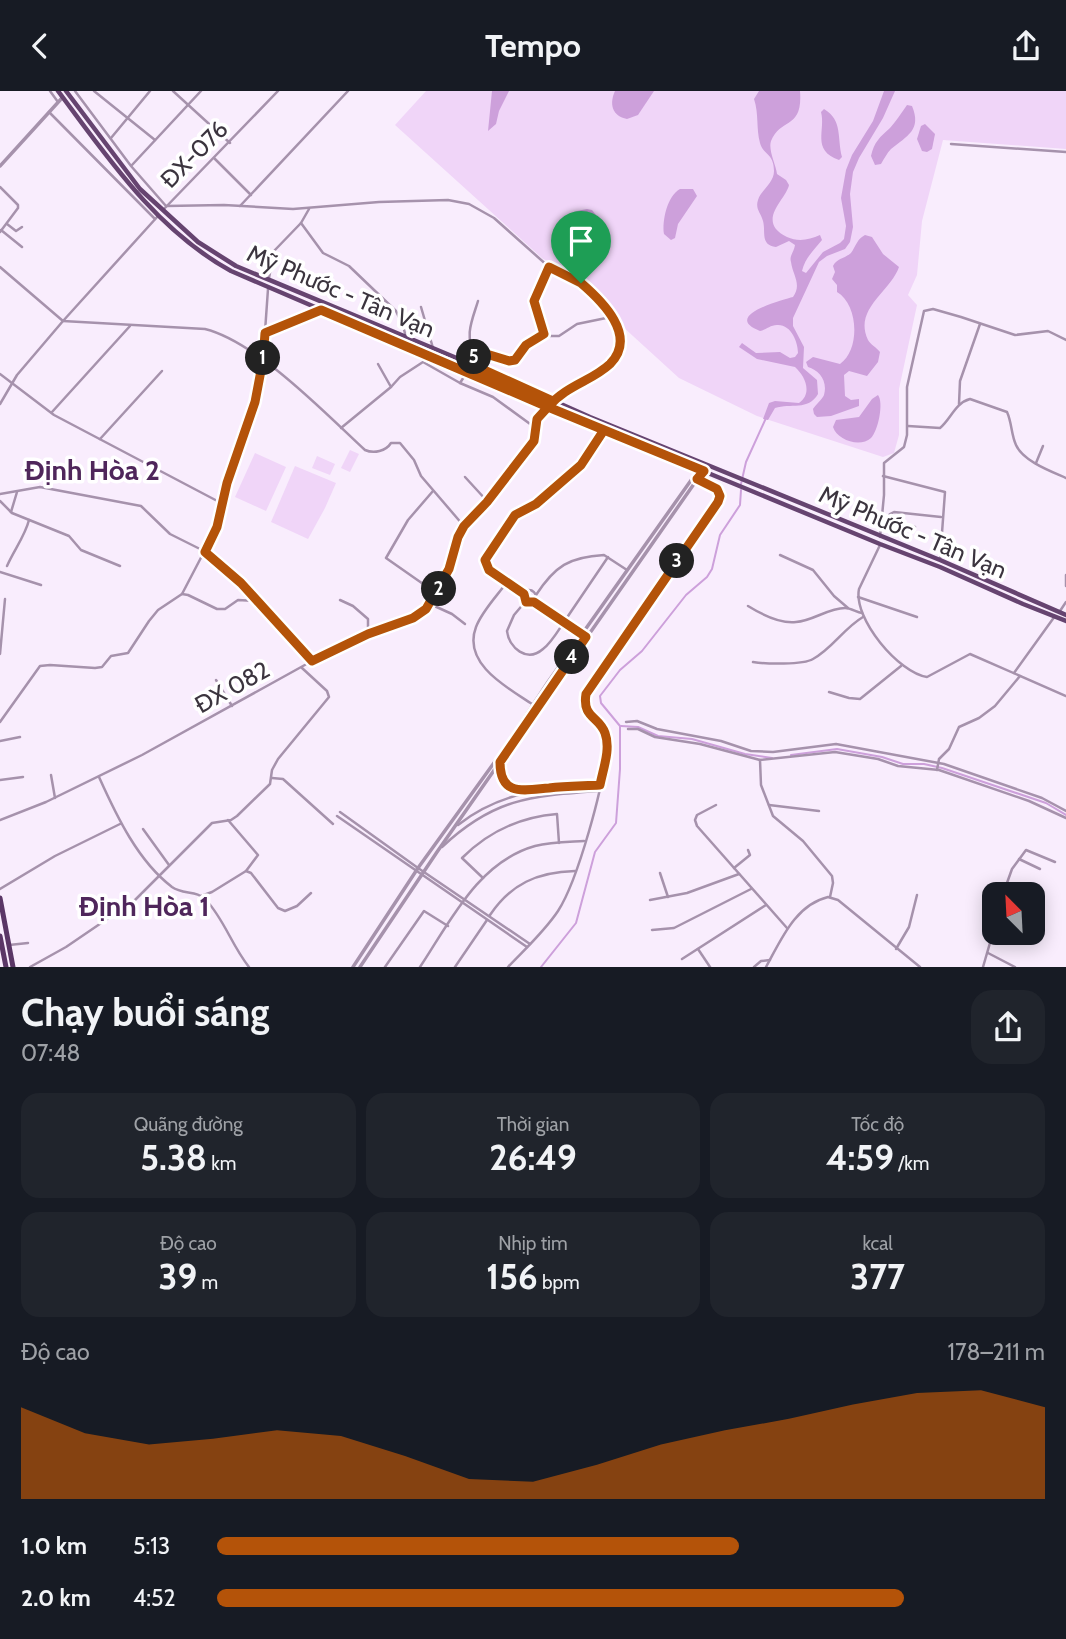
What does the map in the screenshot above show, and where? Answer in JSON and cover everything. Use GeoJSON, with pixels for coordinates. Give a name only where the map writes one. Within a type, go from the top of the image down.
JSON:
{"type":"FeatureCollection","features":[{"type":"Feature","properties":{"kind":"highway"},"geometry":{"type":"LineString","coordinates":[[0,898],[13,967]]}},
{"type":"Feature","properties":{"kind":"highway"},"geometry":{"type":"LineString","coordinates":[[0,936],[4,966]]}},
{"type":"Feature","properties":{"kind":"main road","name":"Mỹ Phước - Tân Vạn"},"geometry":{"type":"LineString","coordinates":[[58,91],[66,93],[140,189],[213,253],[269,281],[1066,615]]}},
{"type":"Feature","properties":{"kind":"main road","name":"Mỹ Phước - Tân Vạn"},"geometry":{"type":"LineString","coordinates":[[66,93],[121,174],[157,217],[215,262],[268,289],[1066,621]]}},
{"type":"Feature","properties":{"kind":"street"},"geometry":{"type":"LineString","coordinates":[[50,91],[58,102]]}},
{"type":"Feature","properties":{"kind":"street"},"geometry":{"type":"LineString","coordinates":[[75,91],[164,208],[240,206],[309,209],[379,202],[448,200],[464,203],[489,215],[549,267],[581,283],[612,316]]}},
{"type":"Feature","properties":{"kind":"street"},"geometry":{"type":"LineString","coordinates":[[94,91],[155,140]]}},
{"type":"Feature","properties":{"kind":"street"},"geometry":{"type":"LineString","coordinates":[[102,98],[107,91]]}},
{"type":"Feature","properties":{"kind":"street"},"geometry":{"type":"LineString","coordinates":[[111,138],[150,91]]}},
{"type":"Feature","properties":{"kind":"street"},"geometry":{"type":"LineString","coordinates":[[173,91],[230,143]]}},
{"type":"Feature","properties":{"kind":"street"},"geometry":{"type":"LineString","coordinates":[[131,166],[201,91]]}},
{"type":"Feature","properties":{"kind":"street","name":"ĐX-076"},"geometry":{"type":"LineString","coordinates":[[164,208],[278,91]]}},
{"type":"Feature","properties":{"kind":"street"},"geometry":{"type":"LineString","coordinates":[[240,206],[348,91]]}},
{"type":"Feature","properties":{"kind":"street"},"geometry":{"type":"LineString","coordinates":[[0,166],[66,93]]}},
{"type":"Feature","properties":{"kind":"street"},"geometry":{"type":"LineString","coordinates":[[0,404],[12,383],[62,321],[157,217],[49,113]]}},
{"type":"Feature","properties":{"kind":"street"},"geometry":{"type":"LineString","coordinates":[[951,144],[1066,152]]}},
{"type":"Feature","properties":{"kind":"street"},"geometry":{"type":"LineString","coordinates":[[214,158],[251,195]]}},
{"type":"Feature","properties":{"kind":"street"},"geometry":{"type":"LineString","coordinates":[[0,187],[18,205],[1,231],[22,247]]}},
{"type":"Feature","properties":{"kind":"street"},"geometry":{"type":"LineString","coordinates":[[269,281],[274,251],[301,223],[309,209]]}},
{"type":"Feature","properties":{"kind":"street"},"geometry":{"type":"LineString","coordinates":[[301,223],[323,253],[349,266],[396,311],[406,337]]}},
{"type":"Feature","properties":{"kind":"street"},"geometry":{"type":"LineString","coordinates":[[7,224],[16,231],[22,227]]}},
{"type":"Feature","properties":{"kind":"street"},"geometry":{"type":"LineString","coordinates":[[0,267],[62,321],[213,331],[263,360],[369,452],[387,448],[391,443],[400,443],[414,460],[421,476],[464,526]]}},
{"type":"Feature","properties":{"kind":"street"},"geometry":{"type":"LineString","coordinates":[[542,336],[544,331],[534,301],[549,267]]}},
{"type":"Feature","properties":{"kind":"street"},"geometry":{"type":"LineString","coordinates":[[0,722],[40,666],[102,667],[111,656],[128,653],[158,610],[182,594],[217,527],[227,483],[255,402],[263,360],[268,289]]}},
{"type":"Feature","properties":{"kind":"street"},"geometry":{"type":"LineString","coordinates":[[476,353],[470,344],[470,332],[478,302]]}},
{"type":"Feature","properties":{"kind":"street"},"geometry":{"type":"LineString","coordinates":[[421,307],[433,348]]}},
{"type":"Feature","properties":{"kind":"street"},"geometry":{"type":"LineString","coordinates":[[880,537],[885,460],[904,447],[908,426],[905,406],[907,387],[924,311],[933,309],[1015,335],[1048,331],[1066,340]]}},
{"type":"Feature","properties":{"kind":"street"},"geometry":{"type":"LineString","coordinates":[[265,333],[321,310]]}},
{"type":"Feature","properties":{"kind":"street"},"geometry":{"type":"LineString","coordinates":[[476,353],[482,352],[512,361],[527,344],[542,336],[559,336],[577,324],[612,316]]}},
{"type":"Feature","properties":{"kind":"street","name":"ĐX 082"},"geometry":{"type":"LineString","coordinates":[[0,820],[55,798],[99,776],[312,661],[368,634],[413,618],[430,604],[449,569],[464,526],[488,501],[534,441],[537,419],[561,393],[610,364],[619,351],[620,333],[612,316]]}},
{"type":"Feature","properties":{"kind":"street"},"geometry":{"type":"LineString","coordinates":[[908,426],[940,428],[948,422],[959,404],[960,381],[980,323]]}},
{"type":"Feature","properties":{"kind":"street"},"geometry":{"type":"LineString","coordinates":[[51,413],[130,326]]}},
{"type":"Feature","properties":{"kind":"street"},"geometry":{"type":"LineString","coordinates":[[418,351],[423,362],[460,383],[493,397],[537,429]]}},
{"type":"Feature","properties":{"kind":"street"},"geometry":{"type":"LineString","coordinates":[[471,364],[476,353]]}},
{"type":"Feature","properties":{"kind":"street"},"geometry":{"type":"LineString","coordinates":[[341,428],[400,377],[423,362]]}},
{"type":"Feature","properties":{"kind":"street"},"geometry":{"type":"LineString","coordinates":[[378,364],[391,387]]}},
{"type":"Feature","properties":{"kind":"street"},"geometry":{"type":"LineString","coordinates":[[100,439],[162,371]]}},
{"type":"Feature","properties":{"kind":"street"},"geometry":{"type":"LineString","coordinates":[[460,383],[467,372]]}},
{"type":"Feature","properties":{"kind":"street"},"geometry":{"type":"LineString","coordinates":[[0,374],[51,413],[223,504]]}},
{"type":"Feature","properties":{"kind":"street"},"geometry":{"type":"LineString","coordinates":[[959,404],[970,399],[1007,412],[1016,447],[1036,463],[1066,478]]}},
{"type":"Feature","properties":{"kind":"street"},"geometry":{"type":"LineString","coordinates":[[526,602],[524,594],[486,566],[487,557],[515,515],[536,504],[581,465],[604,430]]}},
{"type":"Feature","properties":{"kind":"street"},"geometry":{"type":"LineString","coordinates":[[1036,463],[1043,446]]}},
{"type":"Feature","properties":{"kind":"street"},"geometry":{"type":"LineString","coordinates":[[360,967],[627,570],[647,547],[701,470]]}},
{"type":"Feature","properties":{"kind":"street"},"geometry":{"type":"LineString","coordinates":[[354,967],[417,870],[701,470]]}},
{"type":"Feature","properties":{"kind":"street"},"geometry":{"type":"LineString","coordinates":[[883,476],[944,492],[940,560]]}},
{"type":"Feature","properties":{"kind":"street"},"geometry":{"type":"LineString","coordinates":[[464,477],[488,501]]}},
{"type":"Feature","properties":{"kind":"street"},"geometry":{"type":"LineString","coordinates":[[508,967],[557,912],[567,894],[600,785],[606,751],[603,729],[587,712],[586,694],[718,502],[720,496],[717,489],[697,479]]}},
{"type":"Feature","properties":{"kind":"street"},"geometry":{"type":"LineString","coordinates":[[0,493],[40,487],[141,506],[170,534],[205,552],[258,601],[312,661]]}},
{"type":"Feature","properties":{"kind":"street"},"geometry":{"type":"LineString","coordinates":[[11,512],[18,491]]}},
{"type":"Feature","properties":{"kind":"street"},"geometry":{"type":"LineString","coordinates":[[433,491],[408,520],[386,558],[437,594]]}},
{"type":"Feature","properties":{"kind":"street"},"geometry":{"type":"LineString","coordinates":[[0,501],[11,512],[69,536],[81,550],[120,566]]}},
{"type":"Feature","properties":{"kind":"street"},"geometry":{"type":"LineString","coordinates":[[887,519],[890,513],[894,512],[941,517]]}},
{"type":"Feature","properties":{"kind":"street"},"geometry":{"type":"LineString","coordinates":[[881,517],[915,527]]}},
{"type":"Feature","properties":{"kind":"street"},"geometry":{"type":"LineString","coordinates":[[7,566],[15,545],[26,532],[29,520]]}},
{"type":"Feature","properties":{"kind":"street"},"geometry":{"type":"LineString","coordinates":[[880,544],[859,589],[858,597],[862,615],[901,666],[916,675],[927,677],[970,654],[1066,696]]}},
{"type":"Feature","properties":{"kind":"street"},"geometry":{"type":"LineString","coordinates":[[534,602],[549,575],[560,566],[592,555],[604,555],[627,570]]}},
{"type":"Feature","properties":{"kind":"street"},"geometry":{"type":"LineString","coordinates":[[780,555],[813,570],[834,596],[862,615]]}},
{"type":"Feature","properties":{"kind":"street"},"geometry":{"type":"LineString","coordinates":[[526,602],[507,627],[509,642],[520,653],[531,654],[540,652],[564,622],[608,557]]}},
{"type":"Feature","properties":{"kind":"street"},"geometry":{"type":"LineString","coordinates":[[0,572],[41,585]]}},
{"type":"Feature","properties":{"kind":"street"},"geometry":{"type":"LineString","coordinates":[[1066,575],[1066,586]]}},
{"type":"Feature","properties":{"kind":"street"},"geometry":{"type":"LineString","coordinates":[[507,582],[478,623],[475,645],[479,659],[489,674],[534,706]]}},
{"type":"Feature","properties":{"kind":"street"},"geometry":{"type":"LineString","coordinates":[[524,594],[530,590],[536,595]]}},
{"type":"Feature","properties":{"kind":"street"},"geometry":{"type":"LineString","coordinates":[[182,594],[188,594],[221,610],[238,600],[258,601]]}},
{"type":"Feature","properties":{"kind":"street"},"geometry":{"type":"LineString","coordinates":[[858,597],[917,617]]}},
{"type":"Feature","properties":{"kind":"street"},"geometry":{"type":"LineString","coordinates":[[0,654],[5,599]]}},
{"type":"Feature","properties":{"kind":"street"},"geometry":{"type":"LineString","coordinates":[[340,600],[353,606],[368,619],[368,634]]}},
{"type":"Feature","properties":{"kind":"street"},"geometry":{"type":"LineString","coordinates":[[526,602],[534,602],[584,636]]}},
{"type":"Feature","properties":{"kind":"street"},"geometry":{"type":"LineString","coordinates":[[1059,612],[1066,602]]}},
{"type":"Feature","properties":{"kind":"street"},"geometry":{"type":"LineString","coordinates":[[430,604],[452,614],[465,624]]}},
{"type":"Feature","properties":{"kind":"street"},"geometry":{"type":"LineString","coordinates":[[748,606],[765,615],[796,622],[825,612],[848,608]]}},
{"type":"Feature","properties":{"kind":"street"},"geometry":{"type":"LineString","coordinates":[[753,662],[768,664],[811,660],[862,615]]}},
{"type":"Feature","properties":{"kind":"street"},"geometry":{"type":"LineString","coordinates":[[1014,673],[1055,617]]}},
{"type":"Feature","properties":{"kind":"street"},"geometry":{"type":"LineString","coordinates":[[829,692],[860,699],[901,666]]}},
{"type":"Feature","properties":{"kind":"street"},"geometry":{"type":"LineString","coordinates":[[30,967],[66,947],[124,907],[212,823],[237,816],[270,784],[272,770],[278,759],[329,697],[327,691],[302,668]]}},
{"type":"Feature","properties":{"kind":"street"},"geometry":{"type":"LineString","coordinates":[[937,770],[938,763],[949,749],[959,727],[979,718],[995,706],[1020,676]]}},
{"type":"Feature","properties":{"kind":"street"},"geometry":{"type":"LineString","coordinates":[[216,680],[232,706]]}},
{"type":"Feature","properties":{"kind":"street"},"geometry":{"type":"LineString","coordinates":[[626,722],[636,721],[664,731],[721,741],[751,751],[773,752],[836,744],[938,763],[1042,798],[1066,811]]}},
{"type":"Feature","properties":{"kind":"street"},"geometry":{"type":"LineString","coordinates":[[628,729],[638,729],[655,737],[700,744],[760,760],[835,752],[878,759],[898,766],[937,770],[1029,801],[1066,818]]}},
{"type":"Feature","properties":{"kind":"street"},"geometry":{"type":"LineString","coordinates":[[0,741],[20,737]]}},
{"type":"Feature","properties":{"kind":"street"},"geometry":{"type":"LineString","coordinates":[[760,760],[761,785],[776,819],[803,841],[832,876],[830,897]]}},
{"type":"Feature","properties":{"kind":"street"},"geometry":{"type":"LineString","coordinates":[[500,762],[501,775],[507,785],[518,790],[600,785]]}},
{"type":"Feature","properties":{"kind":"street"},"geometry":{"type":"LineString","coordinates":[[51,775],[55,798]]}},
{"type":"Feature","properties":{"kind":"street"},"geometry":{"type":"LineString","coordinates":[[99,776],[122,824],[151,869],[181,893],[201,896],[212,892],[246,871],[258,855],[228,820]]}},
{"type":"Feature","properties":{"kind":"street"},"geometry":{"type":"LineString","coordinates":[[0,780],[23,777]]}},
{"type":"Feature","properties":{"kind":"street"},"geometry":{"type":"LineString","coordinates":[[272,778],[283,779],[333,824]]}},
{"type":"Feature","properties":{"kind":"street"},"geometry":{"type":"LineString","coordinates":[[455,827],[492,803],[528,791]]}},
{"type":"Feature","properties":{"kind":"street"},"geometry":{"type":"LineString","coordinates":[[438,852],[471,823],[512,802],[548,794],[598,791]]}},
{"type":"Feature","properties":{"kind":"street"},"geometry":{"type":"LineString","coordinates":[[716,805],[697,815],[697,826],[787,928]]}},
{"type":"Feature","properties":{"kind":"street"},"geometry":{"type":"LineString","coordinates":[[769,805],[819,811]]}},
{"type":"Feature","properties":{"kind":"street"},"geometry":{"type":"LineString","coordinates":[[339,814],[463,904],[529,946]]}},
{"type":"Feature","properties":{"kind":"street"},"geometry":{"type":"LineString","coordinates":[[483,878],[462,858],[485,838],[505,827],[527,819],[557,814],[559,843]]}},
{"type":"Feature","properties":{"kind":"street"},"geometry":{"type":"LineString","coordinates":[[0,889],[55,856],[122,824]]}},
{"type":"Feature","properties":{"kind":"street"},"geometry":{"type":"LineString","coordinates":[[143,829],[170,865]]}},
{"type":"Feature","properties":{"kind":"street"},"geometry":{"type":"LineString","coordinates":[[420,967],[466,899],[483,878],[502,861],[539,845],[584,841]]}},
{"type":"Feature","properties":{"kind":"street"},"geometry":{"type":"LineString","coordinates":[[1007,882],[1012,869],[1027,849],[1055,862]]}},
{"type":"Feature","properties":{"kind":"street"},"geometry":{"type":"LineString","coordinates":[[734,868],[749,856],[748,850]]}},
{"type":"Feature","properties":{"kind":"street"},"geometry":{"type":"LineString","coordinates":[[1019,859],[1040,869]]}},
{"type":"Feature","properties":{"kind":"street"},"geometry":{"type":"LineString","coordinates":[[246,871],[251,873],[278,908],[285,911],[311,893]]}},
{"type":"Feature","properties":{"kind":"street"},"geometry":{"type":"LineString","coordinates":[[455,967],[506,895],[524,881],[548,873],[575,871]]}},
{"type":"Feature","properties":{"kind":"street"},"geometry":{"type":"LineString","coordinates":[[660,873],[668,897]]}},
{"type":"Feature","properties":{"kind":"street"},"geometry":{"type":"LineString","coordinates":[[423,874],[466,899],[488,918]]}},
{"type":"Feature","properties":{"kind":"street"},"geometry":{"type":"LineString","coordinates":[[650,901],[687,893],[739,874]]}},
{"type":"Feature","properties":{"kind":"street"},"geometry":{"type":"LineString","coordinates":[[652,930],[674,928],[751,889]]}},
{"type":"Feature","properties":{"kind":"street"},"geometry":{"type":"LineString","coordinates":[[896,949],[909,927],[917,895]]}},
{"type":"Feature","properties":{"kind":"street"},"geometry":{"type":"LineString","coordinates":[[201,896],[217,913],[249,967]]}},
{"type":"Feature","properties":{"kind":"street"},"geometry":{"type":"LineString","coordinates":[[766,967],[787,928],[810,905],[830,897],[838,900],[920,967]]}},
{"type":"Feature","properties":{"kind":"street"},"geometry":{"type":"LineString","coordinates":[[682,959],[766,905]]}},
{"type":"Feature","properties":{"kind":"street"},"geometry":{"type":"LineString","coordinates":[[385,967],[424,911],[448,926]]}},
{"type":"Feature","properties":{"kind":"street"},"geometry":{"type":"LineString","coordinates":[[9,945],[28,943]]}},
{"type":"Feature","properties":{"kind":"street"},"geometry":{"type":"LineString","coordinates":[[983,967],[990,945]]}},
{"type":"Feature","properties":{"kind":"street"},"geometry":{"type":"LineString","coordinates":[[698,949],[710,967]]}},
{"type":"Feature","properties":{"kind":"street"},"geometry":{"type":"LineString","coordinates":[[988,953],[1015,967]]}},
{"type":"Feature","properties":{"kind":"street"},"geometry":{"type":"LineString","coordinates":[[754,967],[761,961],[770,961]]}},
{"type":"Feature","properties":{"kind":"shaded area"},"geometry":{"type":"Polygon","coordinates":[[[426,91],[1066,91],[1066,149],[943,140],[922,221],[917,275],[908,295],[917,305],[899,389],[899,435],[894,453],[883,457],[757,416],[679,378],[622,326],[582,279],[570,270],[543,259],[395,125],[426,91]]]}},
{"type":"Feature","properties":{"kind":"shaded area"},"geometry":{"type":"Polygon","coordinates":[[[492,91],[509,91],[496,124],[488,131],[492,91]]]}},
{"type":"Feature","properties":{"kind":"shaded area"},"geometry":{"type":"Polygon","coordinates":[[[615,91],[654,91],[638,115],[627,119],[613,109],[615,91]]]}},
{"type":"Feature","properties":{"kind":"shaded area"},"geometry":{"type":"Polygon","coordinates":[[[759,91],[800,91],[800,103],[795,118],[775,134],[770,145],[777,174],[789,185],[775,211],[773,224],[778,231],[791,239],[804,240],[820,235],[822,240],[805,262],[802,271],[806,273],[823,252],[844,239],[846,226],[841,198],[846,170],[873,121],[884,91],[895,91],[853,172],[850,194],[853,227],[850,242],[845,249],[819,262],[793,318],[793,326],[804,347],[803,368],[817,380],[818,394],[804,405],[775,408],[768,420],[763,419],[769,403],[799,403],[807,390],[802,375],[795,367],[757,359],[739,347],[742,343],[756,353],[780,352],[790,358],[798,353],[795,339],[786,327],[775,325],[760,331],[747,320],[750,314],[758,309],[793,297],[797,288],[791,260],[795,245],[789,241],[776,247],[768,244],[757,206],[774,171],[770,157],[761,147],[759,137],[754,99],[759,91]]]}},
{"type":"Feature","properties":{"kind":"shaded area"},"geometry":{"type":"Polygon","coordinates":[[[907,105],[912,106],[915,114],[914,127],[881,164],[875,165],[871,156],[876,143],[907,105]]]}},
{"type":"Feature","properties":{"kind":"shaded area"},"geometry":{"type":"Polygon","coordinates":[[[824,109],[837,124],[842,157],[839,160],[830,156],[822,145],[821,112],[824,109]]]}},
{"type":"Feature","properties":{"kind":"shaded area"},"geometry":{"type":"Polygon","coordinates":[[[925,124],[935,134],[932,149],[927,152],[922,151],[917,139],[921,126],[925,124]]]}},
{"type":"Feature","properties":{"kind":"shaded area"},"geometry":{"type":"Polygon","coordinates":[[[680,189],[693,189],[697,196],[678,224],[675,238],[671,240],[664,234],[665,216],[672,197],[680,189]]]}},
{"type":"Feature","properties":{"kind":"shaded area"},"geometry":{"type":"Polygon","coordinates":[[[587,209],[596,215],[596,225],[586,230],[564,223],[565,219],[577,211],[587,209]]]}},
{"type":"Feature","properties":{"kind":"shaded area"},"geometry":{"type":"Polygon","coordinates":[[[865,235],[872,237],[883,254],[899,267],[865,319],[868,340],[880,352],[878,362],[867,376],[849,371],[844,375],[845,396],[851,400],[859,399],[859,406],[831,416],[817,417],[813,409],[824,395],[825,385],[819,373],[808,367],[806,362],[813,357],[840,364],[847,357],[854,338],[853,316],[844,298],[837,292],[837,285],[832,279],[835,272],[833,266],[851,253],[865,235]]]}},
{"type":"Feature","properties":{"kind":"shaded area"},"geometry":{"type":"Polygon","coordinates":[[[579,237],[588,244],[591,263],[587,266],[571,253],[573,243],[579,237]]]}},
{"type":"Feature","properties":{"kind":"shaded area"},"geometry":{"type":"Polygon","coordinates":[[[878,395],[879,417],[871,438],[861,442],[849,441],[835,432],[833,427],[836,420],[859,417],[878,395]]]}},
{"type":"Feature","properties":{"kind":"shaded area"},"geometry":{"type":"Polygon","coordinates":[[[350,450],[359,454],[350,472],[341,468],[350,450]]]}},
{"type":"Feature","properties":{"kind":"shaded area"},"geometry":{"type":"Polygon","coordinates":[[[255,453],[286,467],[266,511],[235,497],[255,453]]]}},
{"type":"Feature","properties":{"kind":"shaded area"},"geometry":{"type":"Polygon","coordinates":[[[317,456],[335,464],[330,475],[312,468],[317,456]]]}},
{"type":"Feature","properties":{"kind":"shaded area"},"geometry":{"type":"Polygon","coordinates":[[[295,466],[336,483],[308,539],[271,522],[295,466]]]}},
{"type":"Feature","properties":{"kind":"waterway"},"geometry":{"type":"LineString","coordinates":[[741,484],[746,462],[766,418]]}},
{"type":"Feature","properties":{"kind":"waterway"},"geometry":{"type":"LineString","coordinates":[[620,726],[601,703],[600,696],[620,670],[642,651],[686,595],[707,577],[712,569],[720,535],[740,505],[741,490]]}},
{"type":"Feature","properties":{"kind":"waterway"},"geometry":{"type":"LineString","coordinates":[[621,726],[638,727],[658,736],[692,739],[745,754],[772,758]]}},
{"type":"Feature","properties":{"kind":"waterway"},"geometry":{"type":"LineString","coordinates":[[541,967],[576,923],[595,852],[616,823],[620,727]]}},
{"type":"Feature","properties":{"kind":"waterway"},"geometry":{"type":"LineString","coordinates":[[791,755],[837,749],[882,757],[903,764],[924,764],[1046,803],[1066,815]]}},
{"type":"Feature","properties":{"kind":"district","name":"Định Hòa 2"},"geometry":{"type":"Point","coordinates":[92,470]}},
{"type":"Feature","properties":{"kind":"district","name":"Định Hòa 1"},"geometry":{"type":"Point","coordinates":[144,906]}},
{"type":"Feature","properties":{"kind":"route"},"geometry":{"type":"LineString","coordinates":[[581,283],[549,267],[534,301],[544,334],[526,345],[515,360],[509,361],[480,352],[476,353],[471,364],[553,401],[548,407],[604,430],[581,465],[536,504],[515,515],[485,560],[489,570],[524,594],[523,599],[526,602],[534,602],[586,637],[500,762],[502,778],[512,788],[521,791],[600,785],[606,737],[603,729],[587,712],[586,694],[718,502],[720,496],[717,489],[697,479],[704,471],[548,407],[537,419],[537,437],[487,502],[464,526],[449,569],[426,609],[413,618],[368,634],[312,661],[241,583],[205,552],[217,527],[227,483],[255,402],[265,333],[321,310],[548,407],[561,393],[610,364],[619,351],[620,333],[615,321],[581,283]]}}]}
